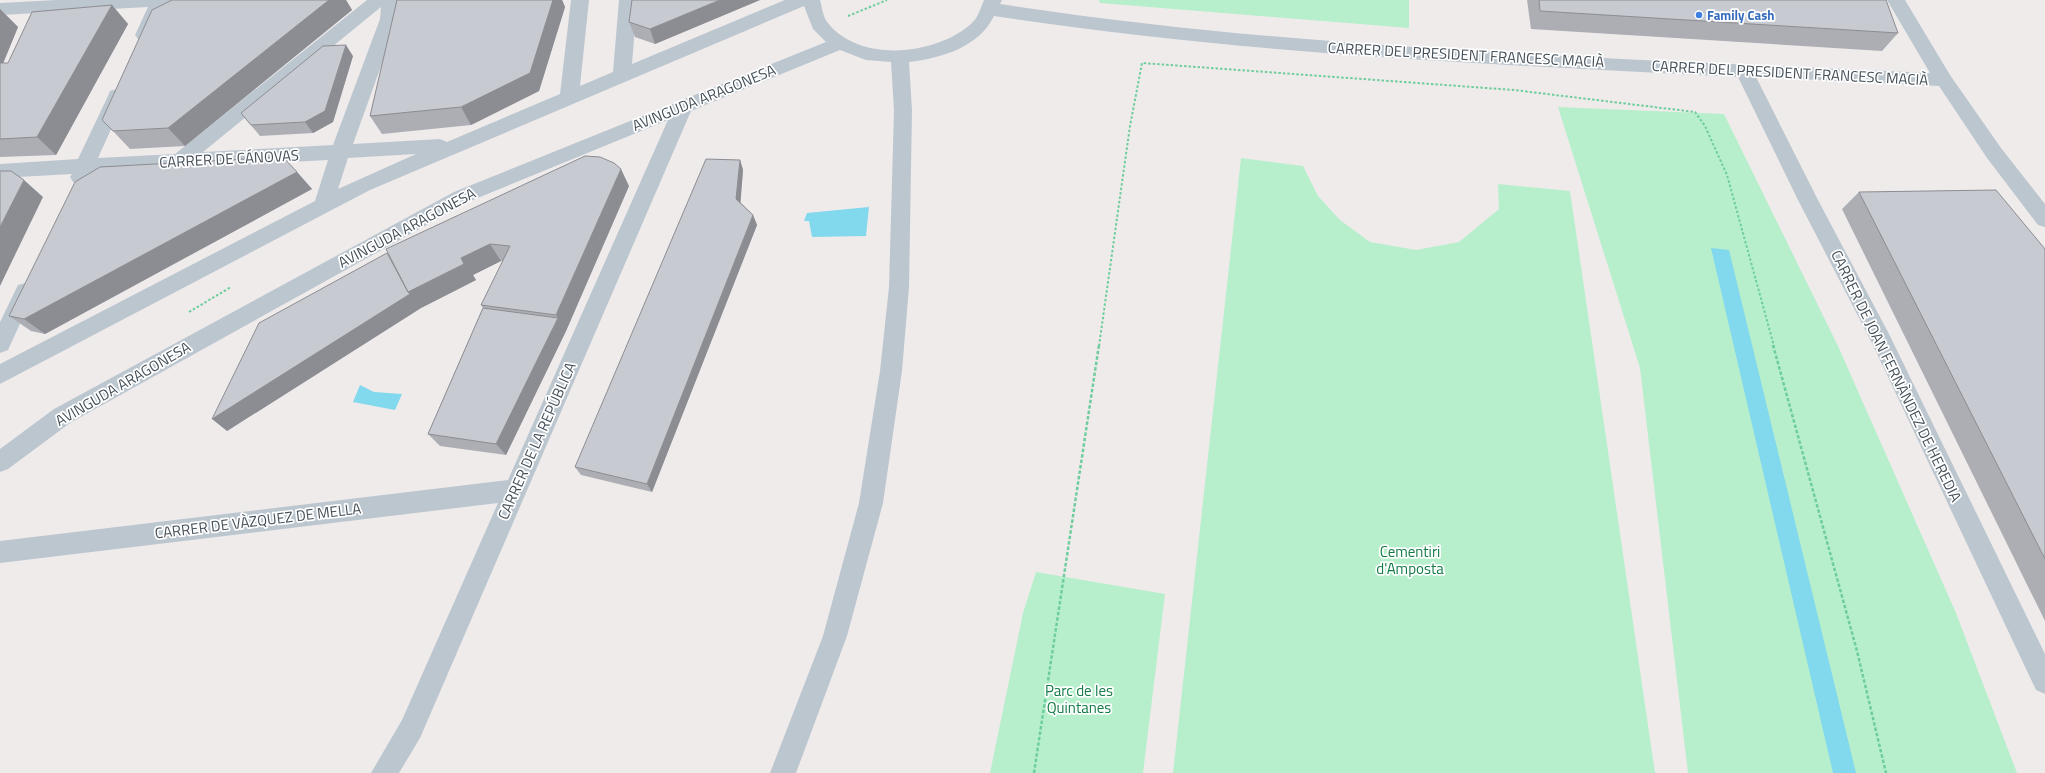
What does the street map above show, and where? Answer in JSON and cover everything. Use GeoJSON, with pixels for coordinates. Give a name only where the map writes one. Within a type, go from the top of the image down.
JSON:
{"type":"FeatureCollection","features":[{"type":"Feature","properties":{"kind":"street"},"geometry":{"type":"LineString","coordinates":[[137,51],[160,0]]}},
{"type":"Feature","properties":{"kind":"street"},"geometry":{"type":"LineString","coordinates":[[0,9],[165,0]]}},
{"type":"Feature","properties":{"kind":"street"},"geometry":{"type":"LineString","coordinates":[[179,161],[357,19],[378,0]]}},
{"type":"Feature","properties":{"kind":"street"},"geometry":{"type":"LineString","coordinates":[[323,206],[340,153],[389,19],[390,0]]}},
{"type":"Feature","properties":{"kind":"street"},"geometry":{"type":"LineString","coordinates":[[569,99],[580,0]]}},
{"type":"Feature","properties":{"kind":"street"},"geometry":{"type":"LineString","coordinates":[[622,76],[628,0]]}},
{"type":"Feature","properties":{"kind":"street"},"geometry":{"type":"LineString","coordinates":[[0,375],[363,185],[801,0]]}},
{"type":"Feature","properties":{"kind":"street"},"geometry":{"type":"LineString","coordinates":[[811,0],[812,12],[821,27],[840,43],[868,54],[900,57],[927,54],[962,40],[979,26],[992,5]]}},
{"type":"Feature","properties":{"kind":"street"},"geometry":{"type":"LineString","coordinates":[[1896,0],[1944,80],[1994,154],[2045,218]]}},
{"type":"Feature","properties":{"kind":"street","name":"CARRER DEL PRESIDENT FRANCESC MACIÀ"},"geometry":{"type":"LineString","coordinates":[[992,5],[1056,20],[1332,48],[1744,71],[1944,80]]}},
{"type":"Feature","properties":{"kind":"street","name":"AVINGUDA ARAGONESA"},"geometry":{"type":"LineString","coordinates":[[0,462],[62,416],[460,197],[840,43]]}},
{"type":"Feature","properties":{"kind":"street"},"geometry":{"type":"LineString","coordinates":[[783,773],[835,636],[871,503],[891,372],[899,287],[903,118],[900,57]]}},
{"type":"Feature","properties":{"kind":"street","name":"CARRER DE JOAN FERNÀNDEZ DE HEREDIA"},"geometry":{"type":"LineString","coordinates":[[1744,71],[1808,200],[1881,340],[2045,681]]}},
{"type":"Feature","properties":{"kind":"street"},"geometry":{"type":"LineString","coordinates":[[71,194],[124,80]]}},
{"type":"Feature","properties":{"kind":"street","name":"CARRER DE LA REPÚBLICA"},"geometry":{"type":"LineString","coordinates":[[384,773],[411,729],[684,106]]}},
{"type":"Feature","properties":{"kind":"street","name":"CARRER DE CÁNOVAS"},"geometry":{"type":"LineString","coordinates":[[0,171],[340,153],[457,145]]}},
{"type":"Feature","properties":{"kind":"street"},"geometry":{"type":"LineString","coordinates":[[0,344],[34,273]]}},
{"type":"Feature","properties":{"kind":"street","name":"CARRER DE VÀZQUEZ DE MELLA"},"geometry":{"type":"LineString","coordinates":[[0,552],[516,490]]}},
{"type":"Feature","properties":{"kind":"path"},"geometry":{"type":"LineString","coordinates":[[821,27],[887,0]]}},
{"type":"Feature","properties":{"kind":"path"},"geometry":{"type":"LineString","coordinates":[[1034,773],[1081,472],[1130,126],[1142,63],[1514,90],[1695,112],[1705,126],[1727,175],[1857,651],[1886,773]]}},
{"type":"Feature","properties":{"kind":"green space"},"geometry":{"type":"Polygon","coordinates":[[[1099,0],[1409,0],[1409,28],[1100,3],[1099,0]]]}},
{"type":"Feature","properties":{"kind":"green space"},"geometry":{"type":"Polygon","coordinates":[[[1558,107],[1724,114],[1838,346],[1956,613],[2017,773],[1688,773],[1640,368],[1558,107]]]}},
{"type":"Feature","properties":{"kind":"green space","name":"Cementiri d'Amposta"},"geometry":{"type":"Polygon","coordinates":[[[1241,158],[1303,166],[1318,196],[1340,220],[1370,242],[1416,250],[1459,242],[1499,209],[1498,184],[1570,191],[1655,773],[1173,773],[1241,158]]]}},
{"type":"Feature","properties":{"kind":"green space","name":"Parc de les Quintanes"},"geometry":{"type":"Polygon","coordinates":[[[1036,572],[1165,594],[1143,773],[990,773],[1023,613],[1036,572]]]}},
{"type":"Feature","properties":{"kind":"water"},"geometry":{"type":"Polygon","coordinates":[[[869,207],[866,236],[812,237],[809,221],[804,221],[807,213],[869,207]]]}},
{"type":"Feature","properties":{"kind":"water"},"geometry":{"type":"Polygon","coordinates":[[[1711,248],[1729,250],[1856,773],[1833,773],[1711,248]]]}},
{"type":"Feature","properties":{"kind":"water"},"geometry":{"type":"Polygon","coordinates":[[[360,385],[374,392],[402,394],[395,410],[353,402],[360,385]]]}},
{"type":"Feature","properties":{"kind":"building"},"geometry":{"type":"Polygon","coordinates":[[[172,0],[329,0],[168,128],[113,131],[102,120],[152,10],[172,0]]]}},
{"type":"Feature","properties":{"kind":"building"},"geometry":{"type":"Polygon","coordinates":[[[397,0],[553,0],[530,73],[461,107],[370,116],[397,0]]]}},
{"type":"Feature","properties":{"kind":"building"},"geometry":{"type":"Polygon","coordinates":[[[632,0],[720,0],[650,29],[629,22],[632,0]]]}},
{"type":"Feature","properties":{"kind":"building"},"geometry":{"type":"Polygon","coordinates":[[[1539,0],[1886,0],[1898,33],[1540,11],[1539,0]]]}},
{"type":"Feature","properties":{"kind":"building"},"geometry":{"type":"Polygon","coordinates":[[[112,5],[37,137],[0,139],[0,63],[8,63],[32,12],[112,5]]]}},
{"type":"Feature","properties":{"kind":"building"},"geometry":{"type":"Polygon","coordinates":[[[346,45],[325,111],[305,122],[251,125],[241,113],[323,46],[346,45]]]}},
{"type":"Feature","properties":{"kind":"building"},"geometry":{"type":"Polygon","coordinates":[[[585,156],[600,157],[614,163],[621,169],[556,315],[481,305],[510,246],[490,244],[461,258],[464,264],[408,292],[386,249],[585,156]]]}},
{"type":"Feature","properties":{"kind":"building"},"geometry":{"type":"Polygon","coordinates":[[[283,157],[297,172],[24,319],[9,316],[75,182],[100,167],[283,157]]]}},
{"type":"Feature","properties":{"kind":"building"},"geometry":{"type":"Polygon","coordinates":[[[706,159],[740,160],[736,199],[753,215],[647,484],[575,467],[706,159]]]}},
{"type":"Feature","properties":{"kind":"building"},"geometry":{"type":"Polygon","coordinates":[[[0,171],[11,171],[24,180],[0,227],[0,171]]]}},
{"type":"Feature","properties":{"kind":"building"},"geometry":{"type":"Polygon","coordinates":[[[1996,190],[2045,249],[2045,559],[1859,192],[1996,190]]]}},
{"type":"Feature","properties":{"kind":"building"},"geometry":{"type":"Polygon","coordinates":[[[387,253],[410,294],[212,419],[259,323],[387,253]]]}},
{"type":"Feature","properties":{"kind":"building"},"geometry":{"type":"Polygon","coordinates":[[[483,308],[558,318],[496,444],[428,434],[483,308]]]}},
{"type":"Feature","properties":{"kind":"place","name":"Family Cash"},"geometry":{"type":"Point","coordinates":[1699,15]}}]}
